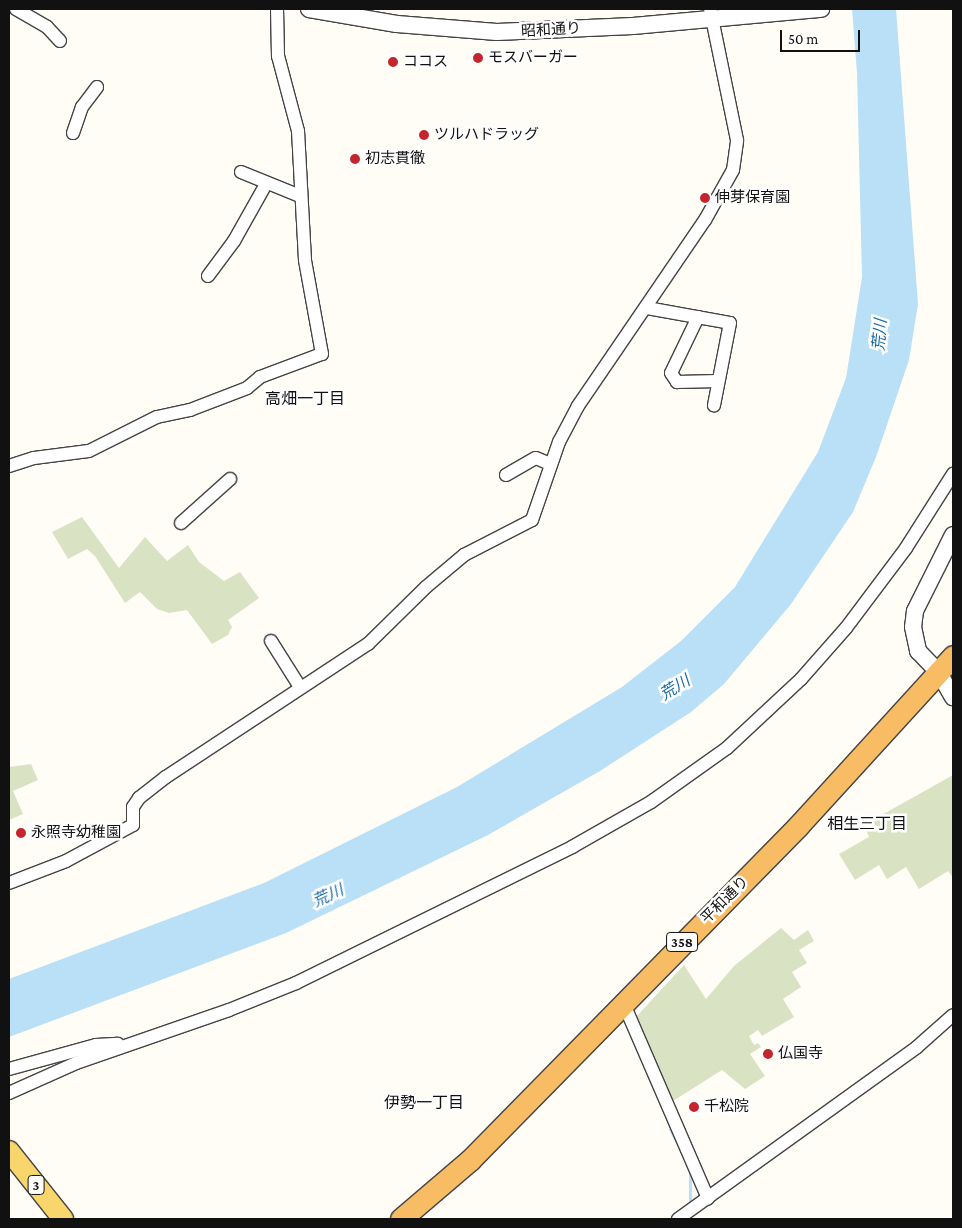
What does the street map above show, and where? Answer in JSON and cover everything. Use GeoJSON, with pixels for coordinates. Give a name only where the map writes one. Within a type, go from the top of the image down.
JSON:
{"type":"FeatureCollection","features":[{"type":"Feature","properties":{"kind":"highway","name":"平和通り"},"geometry":{"type":"LineString","coordinates":[[401,1219],[470,1160],[623,1002],[798,826],[953,656]]}},
{"type":"Feature","properties":{"kind":"main road","name":"3"},"geometry":{"type":"LineString","coordinates":[[9,1151],[63,1219]]}},
{"type":"Feature","properties":{"kind":"street"},"geometry":{"type":"LineString","coordinates":[[16,9],[47,27],[60,41]]}},
{"type":"Feature","properties":{"kind":"street"},"geometry":{"type":"LineString","coordinates":[[9,466],[34,458],[89,451],[157,417],[190,410],[247,388],[260,377],[322,354],[304,260],[300,196],[300,145],[295,116],[278,56],[277,9]]}},
{"type":"Feature","properties":{"kind":"street","name":"昭和通り"},"geometry":{"type":"LineString","coordinates":[[309,9],[397,24],[497,32],[633,26],[710,14],[821,9]]}},
{"type":"Feature","properties":{"kind":"street"},"geometry":{"type":"LineString","coordinates":[[9,883],[66,861],[133,825],[134,807],[139,798],[300,687],[368,644],[464,555],[532,520],[550,464],[578,406],[647,308],[704,220],[732,170],[737,140],[710,14]]}},
{"type":"Feature","properties":{"kind":"street"},"geometry":{"type":"LineString","coordinates":[[72,133],[82,107],[97,87]]}},
{"type":"Feature","properties":{"kind":"street"},"geometry":{"type":"LineString","coordinates":[[241,172],[266,184],[300,196]]}},
{"type":"Feature","properties":{"kind":"street"},"geometry":{"type":"LineString","coordinates":[[208,276],[234,241],[266,184]]}},
{"type":"Feature","properties":{"kind":"street"},"geometry":{"type":"LineString","coordinates":[[647,308],[730,323],[714,405]]}},
{"type":"Feature","properties":{"kind":"street"},"geometry":{"type":"LineString","coordinates":[[698,317],[671,373],[676,382],[718,381]]}},
{"type":"Feature","properties":{"kind":"street"},"geometry":{"type":"LineString","coordinates":[[506,474],[536,458],[550,464]]}},
{"type":"Feature","properties":{"kind":"street"},"geometry":{"type":"LineString","coordinates":[[9,1094],[76,1063],[229,1010],[296,983],[572,847],[651,802],[726,748],[802,679],[846,628],[906,548],[953,474]]}},
{"type":"Feature","properties":{"kind":"street"},"geometry":{"type":"LineString","coordinates":[[181,523],[230,479]]}},
{"type":"Feature","properties":{"kind":"street"},"geometry":{"type":"LineString","coordinates":[[953,535],[916,611],[913,627],[918,651],[939,673],[953,698]]}},
{"type":"Feature","properties":{"kind":"street"},"geometry":{"type":"LineString","coordinates":[[270,641],[300,687]]}},
{"type":"Feature","properties":{"kind":"street"},"geometry":{"type":"LineString","coordinates":[[623,1002],[708,1198]]}},
{"type":"Feature","properties":{"kind":"street"},"geometry":{"type":"LineString","coordinates":[[678,1219],[917,1047],[953,1016]]}},
{"type":"Feature","properties":{"kind":"street"},"geometry":{"type":"LineString","coordinates":[[9,1069],[96,1045],[131,1044]]}},
{"type":"Feature","properties":{"kind":"green space"},"geometry":{"type":"Polygon","coordinates":[[[82,517],[119,568],[145,537],[167,561],[188,545],[199,562],[224,581],[240,572],[259,598],[228,620],[232,627],[228,635],[212,644],[187,610],[169,613],[157,609],[140,592],[125,603],[95,556],[87,549],[68,559],[52,532],[82,517]]]}},
{"type":"Feature","properties":{"kind":"green space"},"geometry":{"type":"Polygon","coordinates":[[[31,764],[38,780],[13,791],[23,814],[9,820],[9,767],[31,764]]]}},
{"type":"Feature","properties":{"kind":"green space"},"geometry":{"type":"Polygon","coordinates":[[[953,775],[953,878],[948,871],[919,889],[906,867],[887,879],[879,865],[855,880],[839,854],[869,837],[864,825],[953,775]]]}},
{"type":"Feature","properties":{"kind":"green space"},"geometry":{"type":"Polygon","coordinates":[[[781,928],[794,940],[808,930],[814,941],[799,950],[807,963],[792,972],[801,987],[783,999],[794,1017],[762,1036],[758,1030],[749,1036],[754,1045],[758,1043],[761,1047],[750,1054],[765,1076],[745,1089],[722,1070],[673,1101],[636,1017],[684,965],[706,999],[734,966],[781,928]]]}},
{"type":"Feature","properties":{"kind":"water","name":"荒川"},"geometry":{"type":"Polygon","coordinates":[[[852,9],[896,9],[918,304],[909,360],[876,457],[853,512],[791,604],[724,684],[691,712],[600,771],[488,835],[286,933],[9,1037],[9,979],[264,883],[457,787],[622,687],[681,641],[735,587],[818,452],[846,378],[862,277],[857,73],[852,9]]]}},
{"type":"Feature","properties":{"kind":"waterway"},"geometry":{"type":"LineString","coordinates":[[670,1129],[682,1153]]}},
{"type":"Feature","properties":{"kind":"waterway"},"geometry":{"type":"LineString","coordinates":[[690,1170],[690,1208]]}},
{"type":"Feature","properties":{"kind":"place","name":"モスバーガー"},"geometry":{"type":"Point","coordinates":[478,58]}},
{"type":"Feature","properties":{"kind":"place","name":"ココス"},"geometry":{"type":"Point","coordinates":[393,62]}},
{"type":"Feature","properties":{"kind":"place","name":"ツルハドラッグ"},"geometry":{"type":"Point","coordinates":[424,135]}},
{"type":"Feature","properties":{"kind":"place","name":"初志貫徹"},"geometry":{"type":"Point","coordinates":[355,159]}},
{"type":"Feature","properties":{"kind":"place","name":"伸芽保育園"},"geometry":{"type":"Point","coordinates":[705,198]}},
{"type":"Feature","properties":{"kind":"place","name":"永照寺幼稚園"},"geometry":{"type":"Point","coordinates":[21,833]}},
{"type":"Feature","properties":{"kind":"place","name":"仏国寺"},"geometry":{"type":"Point","coordinates":[768,1054]}},
{"type":"Feature","properties":{"kind":"place","name":"千松院"},"geometry":{"type":"Point","coordinates":[694,1107]}},
{"type":"Feature","properties":{"kind":"district","name":"高畑一丁目"},"geometry":{"type":"Point","coordinates":[305,399]}},
{"type":"Feature","properties":{"kind":"district","name":"相生三丁目"},"geometry":{"type":"Point","coordinates":[867,824]}},
{"type":"Feature","properties":{"kind":"district","name":"伊勢一丁目"},"geometry":{"type":"Point","coordinates":[424,1103]}}]}
